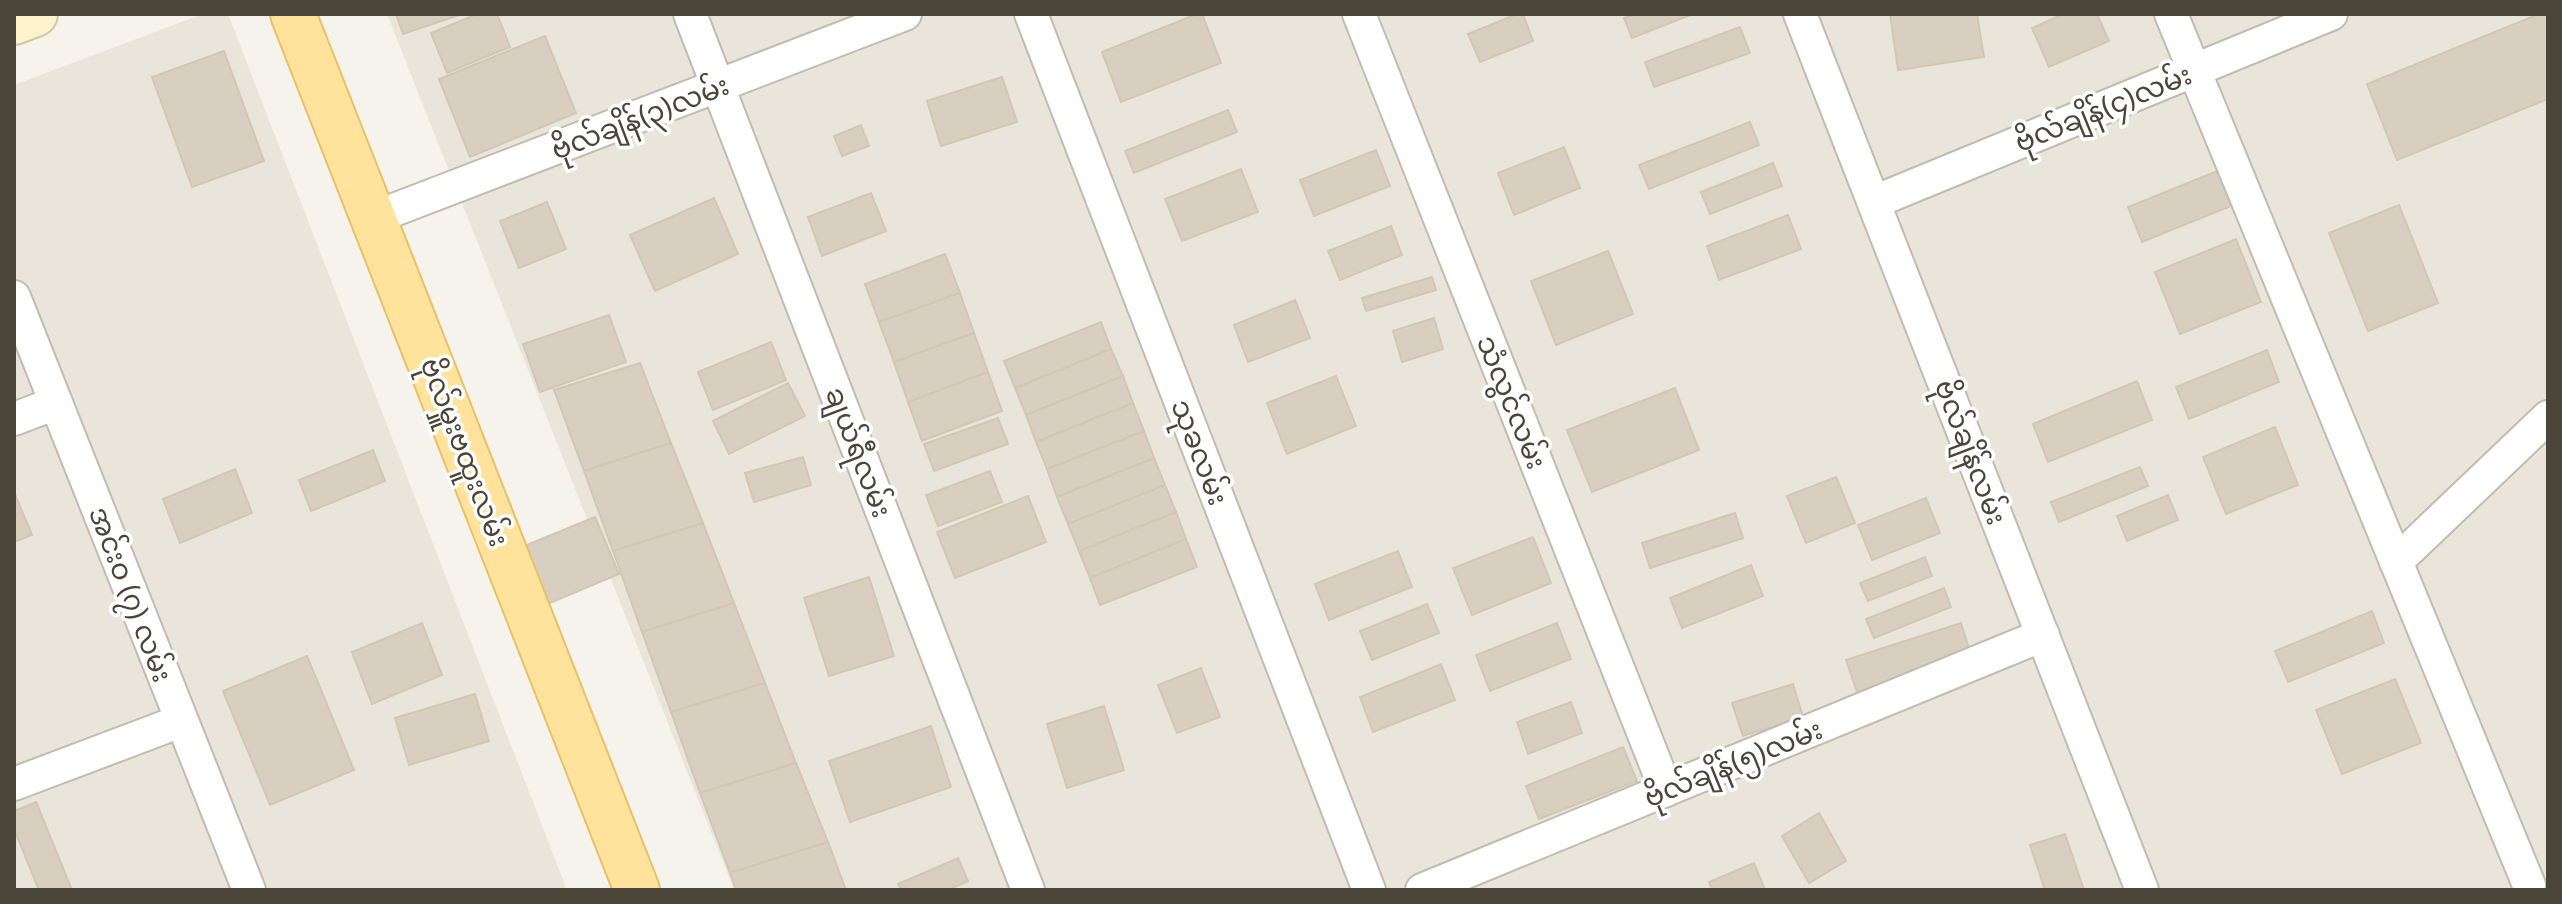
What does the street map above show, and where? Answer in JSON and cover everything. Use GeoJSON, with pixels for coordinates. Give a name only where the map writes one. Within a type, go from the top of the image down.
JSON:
{"type":"FeatureCollection","features":[{"type":"Feature","properties":{"kind":"main road","name":"ဗိုလ်မှူးဗထူးလမ်း"},"geometry":{"type":"LineString","coordinates":[[293,14],[637,890]]}},
{"type":"Feature","properties":{"kind":"street"},"geometry":{"type":"LineString","coordinates":[[14,22],[35,14]]}},
{"type":"Feature","properties":{"kind":"street","name":"ချယ်ရီလမ်း"},"geometry":{"type":"LineString","coordinates":[[690,14],[1028,890]]}},
{"type":"Feature","properties":{"kind":"street","name":"ဗိုလ်ချိန်(၃)လမ်း"},"geometry":{"type":"LineString","coordinates":[[373,218],[905,14]]}},
{"type":"Feature","properties":{"kind":"street","name":"သုခလမ်း"},"geometry":{"type":"LineString","coordinates":[[1031,14],[1369,890]]}},
{"type":"Feature","properties":{"kind":"street","name":"သံလွင်လမ်း"},"geometry":{"type":"LineString","coordinates":[[1359,14],[1666,790]]}},
{"type":"Feature","properties":{"kind":"street","name":"ဗိုလ်ချိန်လမ်း"},"geometry":{"type":"LineString","coordinates":[[1800,14],[2142,890]]}},
{"type":"Feature","properties":{"kind":"street"},"geometry":{"type":"LineString","coordinates":[[2171,14],[2396,562],[2533,881]]}},
{"type":"Feature","properties":{"kind":"street","name":"ဗိုလ်ချိန်(၄)လမ်း"},"geometry":{"type":"LineString","coordinates":[[1874,202],[2331,14]]}},
{"type":"Feature","properties":{"kind":"street","name":"အင်းဝ (၇) လမ်း"},"geometry":{"type":"LineString","coordinates":[[14,297],[249,890]]}},
{"type":"Feature","properties":{"kind":"street"},"geometry":{"type":"LineString","coordinates":[[14,419],[56,403]]}},
{"type":"Feature","properties":{"kind":"street"},"geometry":{"type":"LineString","coordinates":[[2396,562],[2548,417]]}},
{"type":"Feature","properties":{"kind":"street","name":"ဗိုလ်ချိန်(၅)လမ်း"},"geometry":{"type":"LineString","coordinates":[[1422,890],[2043,635]]}},
{"type":"Feature","properties":{"kind":"street"},"geometry":{"type":"LineString","coordinates":[[14,784],[181,721]]}},
{"type":"Feature","properties":{"kind":"shaded area"},"geometry":{"type":"Polygon","coordinates":[[[203,14],[228,14],[567,890],[14,890],[14,85],[203,14]]]}},
{"type":"Feature","properties":{"kind":"shaded area"},"geometry":{"type":"Polygon","coordinates":[[[387,14],[2548,14],[2548,890],[734,890],[387,14]]]}},
{"type":"Feature","properties":{"kind":"building"},"geometry":{"type":"Polygon","coordinates":[[[396,14],[462,14],[403,34],[396,14]]]}},
{"type":"Feature","properties":{"kind":"building"},"geometry":{"type":"Polygon","coordinates":[[[477,14],[497,14],[510,47],[447,73],[431,33],[477,14]]]}},
{"type":"Feature","properties":{"kind":"building"},"geometry":{"type":"Polygon","coordinates":[[[1202,14],[1221,63],[1121,102],[1102,52],[1202,14]]]}},
{"type":"Feature","properties":{"kind":"building"},"geometry":{"type":"Polygon","coordinates":[[[1523,14],[1533,41],[1480,62],[1468,34],[1523,14]]]}},
{"type":"Feature","properties":{"kind":"building"},"geometry":{"type":"Polygon","coordinates":[[[1635,14],[1693,14],[1632,38],[1624,18],[1635,14]]]}},
{"type":"Feature","properties":{"kind":"building"},"geometry":{"type":"Polygon","coordinates":[[[1890,14],[1977,14],[1984,57],[1898,70],[1890,14]]]}},
{"type":"Feature","properties":{"kind":"building"},"geometry":{"type":"Polygon","coordinates":[[[2063,14],[2097,14],[2109,41],[2049,67],[2032,28],[2063,14]]]}},
{"type":"Feature","properties":{"kind":"building"},"geometry":{"type":"Polygon","coordinates":[[[2539,14],[2548,14],[2548,99],[2397,160],[2367,84],[2539,14]]]}},
{"type":"Feature","properties":{"kind":"building"},"geometry":{"type":"Polygon","coordinates":[[[1740,27],[1750,53],[1654,87],[1645,62],[1740,27]]]}},
{"type":"Feature","properties":{"kind":"building"},"geometry":{"type":"Polygon","coordinates":[[[545,36],[576,113],[470,157],[439,79],[545,36]]]}},
{"type":"Feature","properties":{"kind":"building"},"geometry":{"type":"Polygon","coordinates":[[[224,51],[264,161],[192,187],[152,77],[224,51]]]}},
{"type":"Feature","properties":{"kind":"building"},"geometry":{"type":"Polygon","coordinates":[[[1002,77],[1017,122],[941,146],[927,101],[1002,77]]]}},
{"type":"Feature","properties":{"kind":"building"},"geometry":{"type":"Polygon","coordinates":[[[1228,110],[1237,132],[1134,173],[1125,151],[1228,110]]]}},
{"type":"Feature","properties":{"kind":"building"},"geometry":{"type":"Polygon","coordinates":[[[1750,122],[1759,145],[1649,189],[1639,165],[1750,122]]]}},
{"type":"Feature","properties":{"kind":"building"},"geometry":{"type":"Polygon","coordinates":[[[861,125],[869,146],[842,156],[834,136],[861,125]]]}},
{"type":"Feature","properties":{"kind":"building"},"geometry":{"type":"Polygon","coordinates":[[[1564,147],[1580,188],[1514,215],[1498,173],[1564,147]]]}},
{"type":"Feature","properties":{"kind":"building"},"geometry":{"type":"Polygon","coordinates":[[[1376,150],[1390,186],[1314,216],[1300,180],[1376,150]]]}},
{"type":"Feature","properties":{"kind":"building"},"geometry":{"type":"Polygon","coordinates":[[[1773,163],[1782,186],[1710,214],[1701,192],[1773,163]]]}},
{"type":"Feature","properties":{"kind":"building"},"geometry":{"type":"Polygon","coordinates":[[[2227,167],[2241,202],[2142,242],[2128,207],[2227,167]]]}},
{"type":"Feature","properties":{"kind":"building"},"geometry":{"type":"Polygon","coordinates":[[[1241,169],[1258,212],[1182,241],[1165,199],[1241,169]]]}},
{"type":"Feature","properties":{"kind":"building"},"geometry":{"type":"Polygon","coordinates":[[[871,193],[886,231],[822,256],[808,217],[871,193]]]}},
{"type":"Feature","properties":{"kind":"building"},"geometry":{"type":"Polygon","coordinates":[[[714,198],[738,254],[655,291],[630,235],[714,198]]]}},
{"type":"Feature","properties":{"kind":"building"},"geometry":{"type":"Polygon","coordinates":[[[547,202],[566,249],[519,268],[500,221],[547,202]]]}},
{"type":"Feature","properties":{"kind":"building"},"geometry":{"type":"Polygon","coordinates":[[[2399,205],[2438,303],[2368,331],[2329,233],[2399,205]]]}},
{"type":"Feature","properties":{"kind":"building"},"geometry":{"type":"Polygon","coordinates":[[[1788,215],[1801,249],[1719,280],[1707,246],[1788,215]]]}},
{"type":"Feature","properties":{"kind":"building"},"geometry":{"type":"Polygon","coordinates":[[[1391,226],[1402,255],[1340,280],[1328,251],[1391,226]]]}},
{"type":"Feature","properties":{"kind":"building"},"geometry":{"type":"Polygon","coordinates":[[[2236,239],[2261,302],[2180,334],[2155,272],[2236,239]]]}},
{"type":"Feature","properties":{"kind":"building"},"geometry":{"type":"Polygon","coordinates":[[[1608,251],[1633,314],[1556,345],[1531,281],[1608,251]]]}},
{"type":"Feature","properties":{"kind":"building"},"geometry":{"type":"Polygon","coordinates":[[[945,254],[960,293],[879,322],[865,284],[945,254]]]}},
{"type":"Feature","properties":{"kind":"building"},"geometry":{"type":"Polygon","coordinates":[[[1432,277],[1436,290],[1366,311],[1362,298],[1432,277]]]}},
{"type":"Feature","properties":{"kind":"building"},"geometry":{"type":"Polygon","coordinates":[[[960,293],[974,333],[894,362],[879,322],[960,293]]]}},
{"type":"Feature","properties":{"kind":"building"},"geometry":{"type":"Polygon","coordinates":[[[1295,300],[1310,338],[1248,362],[1234,325],[1295,300]]]}},
{"type":"Feature","properties":{"kind":"building"},"geometry":{"type":"Polygon","coordinates":[[[609,315],[626,362],[540,392],[523,344],[609,315]]]}},
{"type":"Feature","properties":{"kind":"building"},"geometry":{"type":"Polygon","coordinates":[[[1434,318],[1443,349],[1402,362],[1393,331],[1434,318]]]}},
{"type":"Feature","properties":{"kind":"building"},"geometry":{"type":"Polygon","coordinates":[[[1101,322],[1111,349],[1015,388],[1004,361],[1101,322]]]}},
{"type":"Feature","properties":{"kind":"building"},"geometry":{"type":"Polygon","coordinates":[[[974,333],[988,372],[908,402],[894,362],[974,333]]]}},
{"type":"Feature","properties":{"kind":"building"},"geometry":{"type":"Polygon","coordinates":[[[771,342],[786,380],[713,410],[698,372],[771,342]]]}},
{"type":"Feature","properties":{"kind":"building"},"geometry":{"type":"Polygon","coordinates":[[[1111,349],[1123,376],[1026,415],[1015,388],[1111,349]]]}},
{"type":"Feature","properties":{"kind":"building"},"geometry":{"type":"Polygon","coordinates":[[[2267,350],[2279,382],[2189,419],[2176,387],[2267,350]]]}},
{"type":"Feature","properties":{"kind":"building"},"geometry":{"type":"Polygon","coordinates":[[[640,363],[671,443],[584,471],[554,390],[640,363]]]}},
{"type":"Feature","properties":{"kind":"building"},"geometry":{"type":"Polygon","coordinates":[[[988,372],[1002,411],[922,441],[908,402],[988,372]]]}},
{"type":"Feature","properties":{"kind":"building"},"geometry":{"type":"Polygon","coordinates":[[[1123,376],[1133,403],[1036,442],[1026,415],[1123,376]]]}},
{"type":"Feature","properties":{"kind":"building"},"geometry":{"type":"Polygon","coordinates":[[[1336,376],[1356,426],[1287,454],[1267,403],[1336,376]]]}},
{"type":"Feature","properties":{"kind":"building"},"geometry":{"type":"Polygon","coordinates":[[[2137,381],[2152,420],[2048,462],[2033,424],[2137,381]]]}},
{"type":"Feature","properties":{"kind":"building"},"geometry":{"type":"Polygon","coordinates":[[[788,383],[805,416],[729,454],[713,421],[788,383]]]}},
{"type":"Feature","properties":{"kind":"building"},"geometry":{"type":"Polygon","coordinates":[[[1675,388],[1699,450],[1592,492],[1567,430],[1675,388]]]}},
{"type":"Feature","properties":{"kind":"building"},"geometry":{"type":"Polygon","coordinates":[[[1133,403],[1144,431],[1047,469],[1036,442],[1133,403]]]}},
{"type":"Feature","properties":{"kind":"building"},"geometry":{"type":"Polygon","coordinates":[[[998,418],[1008,444],[934,471],[924,444],[998,418]]]}},
{"type":"Feature","properties":{"kind":"building"},"geometry":{"type":"Polygon","coordinates":[[[2275,427],[2298,485],[2226,514],[2203,457],[2275,427]]]}},
{"type":"Feature","properties":{"kind":"building"},"geometry":{"type":"Polygon","coordinates":[[[1144,431],[1154,458],[1057,497],[1047,469],[1144,431]]]}},
{"type":"Feature","properties":{"kind":"building"},"geometry":{"type":"Polygon","coordinates":[[[671,443],[703,523],[613,551],[584,471],[671,443]]]}},
{"type":"Feature","properties":{"kind":"building"},"geometry":{"type":"Polygon","coordinates":[[[373,450],[385,481],[311,511],[299,480],[373,450]]]}},
{"type":"Feature","properties":{"kind":"building"},"geometry":{"type":"Polygon","coordinates":[[[803,457],[811,485],[754,502],[745,473],[803,457]]]}},
{"type":"Feature","properties":{"kind":"building"},"geometry":{"type":"Polygon","coordinates":[[[1154,458],[1165,485],[1068,524],[1057,497],[1154,458]]]}},
{"type":"Feature","properties":{"kind":"building"},"geometry":{"type":"Polygon","coordinates":[[[2140,467],[2148,486],[2059,522],[2051,502],[2140,467]]]}},
{"type":"Feature","properties":{"kind":"building"},"geometry":{"type":"Polygon","coordinates":[[[235,469],[252,513],[180,543],[163,499],[235,469]]]}},
{"type":"Feature","properties":{"kind":"building"},"geometry":{"type":"Polygon","coordinates":[[[990,471],[1002,502],[938,526],[926,495],[990,471]]]}},
{"type":"Feature","properties":{"kind":"building"},"geometry":{"type":"Polygon","coordinates":[[[1836,477],[1855,523],[1806,543],[1787,496],[1836,477]]]}},
{"type":"Feature","properties":{"kind":"building"},"geometry":{"type":"Polygon","coordinates":[[[1165,485],[1176,512],[1079,551],[1068,524],[1165,485]]]}},
{"type":"Feature","properties":{"kind":"building"},"geometry":{"type":"Polygon","coordinates":[[[14,492],[32,535],[14,542],[14,492]]]}},
{"type":"Feature","properties":{"kind":"building"},"geometry":{"type":"Polygon","coordinates":[[[2168,495],[2178,520],[2127,541],[2117,516],[2168,495]]]}},
{"type":"Feature","properties":{"kind":"building"},"geometry":{"type":"Polygon","coordinates":[[[1028,496],[1046,542],[955,578],[937,532],[1028,496]]]}},
{"type":"Feature","properties":{"kind":"building"},"geometry":{"type":"Polygon","coordinates":[[[1926,498],[1940,533],[1872,560],[1858,525],[1926,498]]]}},
{"type":"Feature","properties":{"kind":"building"},"geometry":{"type":"Polygon","coordinates":[[[1176,512],[1186,539],[1090,578],[1079,551],[1176,512]]]}},
{"type":"Feature","properties":{"kind":"building"},"geometry":{"type":"Polygon","coordinates":[[[1735,513],[1743,538],[1650,568],[1642,543],[1735,513]]]}},
{"type":"Feature","properties":{"kind":"building"},"geometry":{"type":"Polygon","coordinates":[[[595,517],[619,574],[531,611],[507,553],[595,517]]]}},
{"type":"Feature","properties":{"kind":"building"},"geometry":{"type":"Polygon","coordinates":[[[703,523],[734,603],[642,632],[613,551],[703,523]]]}},
{"type":"Feature","properties":{"kind":"building"},"geometry":{"type":"Polygon","coordinates":[[[1533,537],[1551,583],[1472,615],[1453,568],[1533,537]]]}},
{"type":"Feature","properties":{"kind":"building"},"geometry":{"type":"Polygon","coordinates":[[[1186,539],[1197,567],[1100,605],[1090,578],[1186,539]]]}},
{"type":"Feature","properties":{"kind":"building"},"geometry":{"type":"Polygon","coordinates":[[[1398,551],[1412,587],[1329,620],[1315,584],[1398,551]]]}},
{"type":"Feature","properties":{"kind":"building"},"geometry":{"type":"Polygon","coordinates":[[[1925,557],[1932,576],[1868,601],[1860,583],[1925,557]]]}},
{"type":"Feature","properties":{"kind":"building"},"geometry":{"type":"Polygon","coordinates":[[[1751,565],[1763,596],[1682,628],[1670,598],[1751,565]]]}},
{"type":"Feature","properties":{"kind":"building"},"geometry":{"type":"Polygon","coordinates":[[[869,577],[894,656],[829,676],[804,598],[869,577]]]}},
{"type":"Feature","properties":{"kind":"building"},"geometry":{"type":"Polygon","coordinates":[[[1944,588],[1951,607],[1874,638],[1866,619],[1944,588]]]}},
{"type":"Feature","properties":{"kind":"building"},"geometry":{"type":"Polygon","coordinates":[[[734,603],[765,683],[671,712],[642,632],[734,603]]]}},
{"type":"Feature","properties":{"kind":"building"},"geometry":{"type":"Polygon","coordinates":[[[1427,604],[1439,633],[1372,660],[1360,631],[1427,604]]]}},
{"type":"Feature","properties":{"kind":"building"},"geometry":{"type":"Polygon","coordinates":[[[2372,611],[2384,643],[2288,682],[2275,651],[2372,611]]]}},
{"type":"Feature","properties":{"kind":"building"},"geometry":{"type":"Polygon","coordinates":[[[422,623],[442,675],[372,704],[352,652],[422,623]]]}},
{"type":"Feature","properties":{"kind":"building"},"geometry":{"type":"Polygon","coordinates":[[[1557,623],[1571,659],[1490,691],[1476,655],[1557,623]]]}},
{"type":"Feature","properties":{"kind":"building"},"geometry":{"type":"Polygon","coordinates":[[[1961,623],[1971,655],[1857,692],[1846,660],[1961,623]]]}},
{"type":"Feature","properties":{"kind":"building"},"geometry":{"type":"Polygon","coordinates":[[[307,656],[354,770],[270,805],[223,691],[307,656]]]}},
{"type":"Feature","properties":{"kind":"building"},"geometry":{"type":"Polygon","coordinates":[[[1441,664],[1455,700],[1373,732],[1360,697],[1441,664]]]}},
{"type":"Feature","properties":{"kind":"building"},"geometry":{"type":"Polygon","coordinates":[[[1201,668],[1220,717],[1177,733],[1158,685],[1201,668]]]}},
{"type":"Feature","properties":{"kind":"building"},"geometry":{"type":"Polygon","coordinates":[[[2395,679],[2421,743],[2342,774],[2316,710],[2395,679]]]}},
{"type":"Feature","properties":{"kind":"building"},"geometry":{"type":"Polygon","coordinates":[[[765,683],[796,763],[700,793],[671,712],[765,683]]]}},
{"type":"Feature","properties":{"kind":"building"},"geometry":{"type":"Polygon","coordinates":[[[1793,684],[1803,717],[1743,736],[1732,703],[1793,684]]]}},
{"type":"Feature","properties":{"kind":"building"},"geometry":{"type":"Polygon","coordinates":[[[475,694],[489,741],[409,765],[395,718],[475,694]]]}},
{"type":"Feature","properties":{"kind":"building"},"geometry":{"type":"Polygon","coordinates":[[[1571,702],[1582,733],[1528,754],[1517,722],[1571,702]]]}},
{"type":"Feature","properties":{"kind":"building"},"geometry":{"type":"Polygon","coordinates":[[[1104,706],[1124,770],[1067,788],[1047,724],[1104,706]]]}},
{"type":"Feature","properties":{"kind":"building"},"geometry":{"type":"Polygon","coordinates":[[[931,726],[951,787],[850,822],[829,761],[931,726]]]}},
{"type":"Feature","properties":{"kind":"building"},"geometry":{"type":"Polygon","coordinates":[[[1623,747],[1637,781],[1539,819],[1526,786],[1623,747]]]}},
{"type":"Feature","properties":{"kind":"building"},"geometry":{"type":"Polygon","coordinates":[[[796,763],[828,842],[730,873],[700,793],[796,763]]]}},
{"type":"Feature","properties":{"kind":"building"},"geometry":{"type":"Polygon","coordinates":[[[36,802],[72,890],[39,890],[14,829],[14,811],[36,802]]]}},
{"type":"Feature","properties":{"kind":"building"},"geometry":{"type":"Polygon","coordinates":[[[1819,813],[1846,861],[1809,883],[1782,836],[1819,813]]]}},
{"type":"Feature","properties":{"kind":"building"},"geometry":{"type":"Polygon","coordinates":[[[2065,834],[2084,890],[2045,890],[2030,845],[2065,834]]]}},
{"type":"Feature","properties":{"kind":"building"},"geometry":{"type":"Polygon","coordinates":[[[828,842],[846,890],[736,890],[730,873],[828,842]]]}},
{"type":"Feature","properties":{"kind":"building"},"geometry":{"type":"Polygon","coordinates":[[[958,858],[968,881],[948,890],[901,890],[898,884],[958,858]]]}},
{"type":"Feature","properties":{"kind":"building"},"geometry":{"type":"Polygon","coordinates":[[[1754,863],[1765,890],[1712,890],[1709,882],[1754,863]]]}}]}
